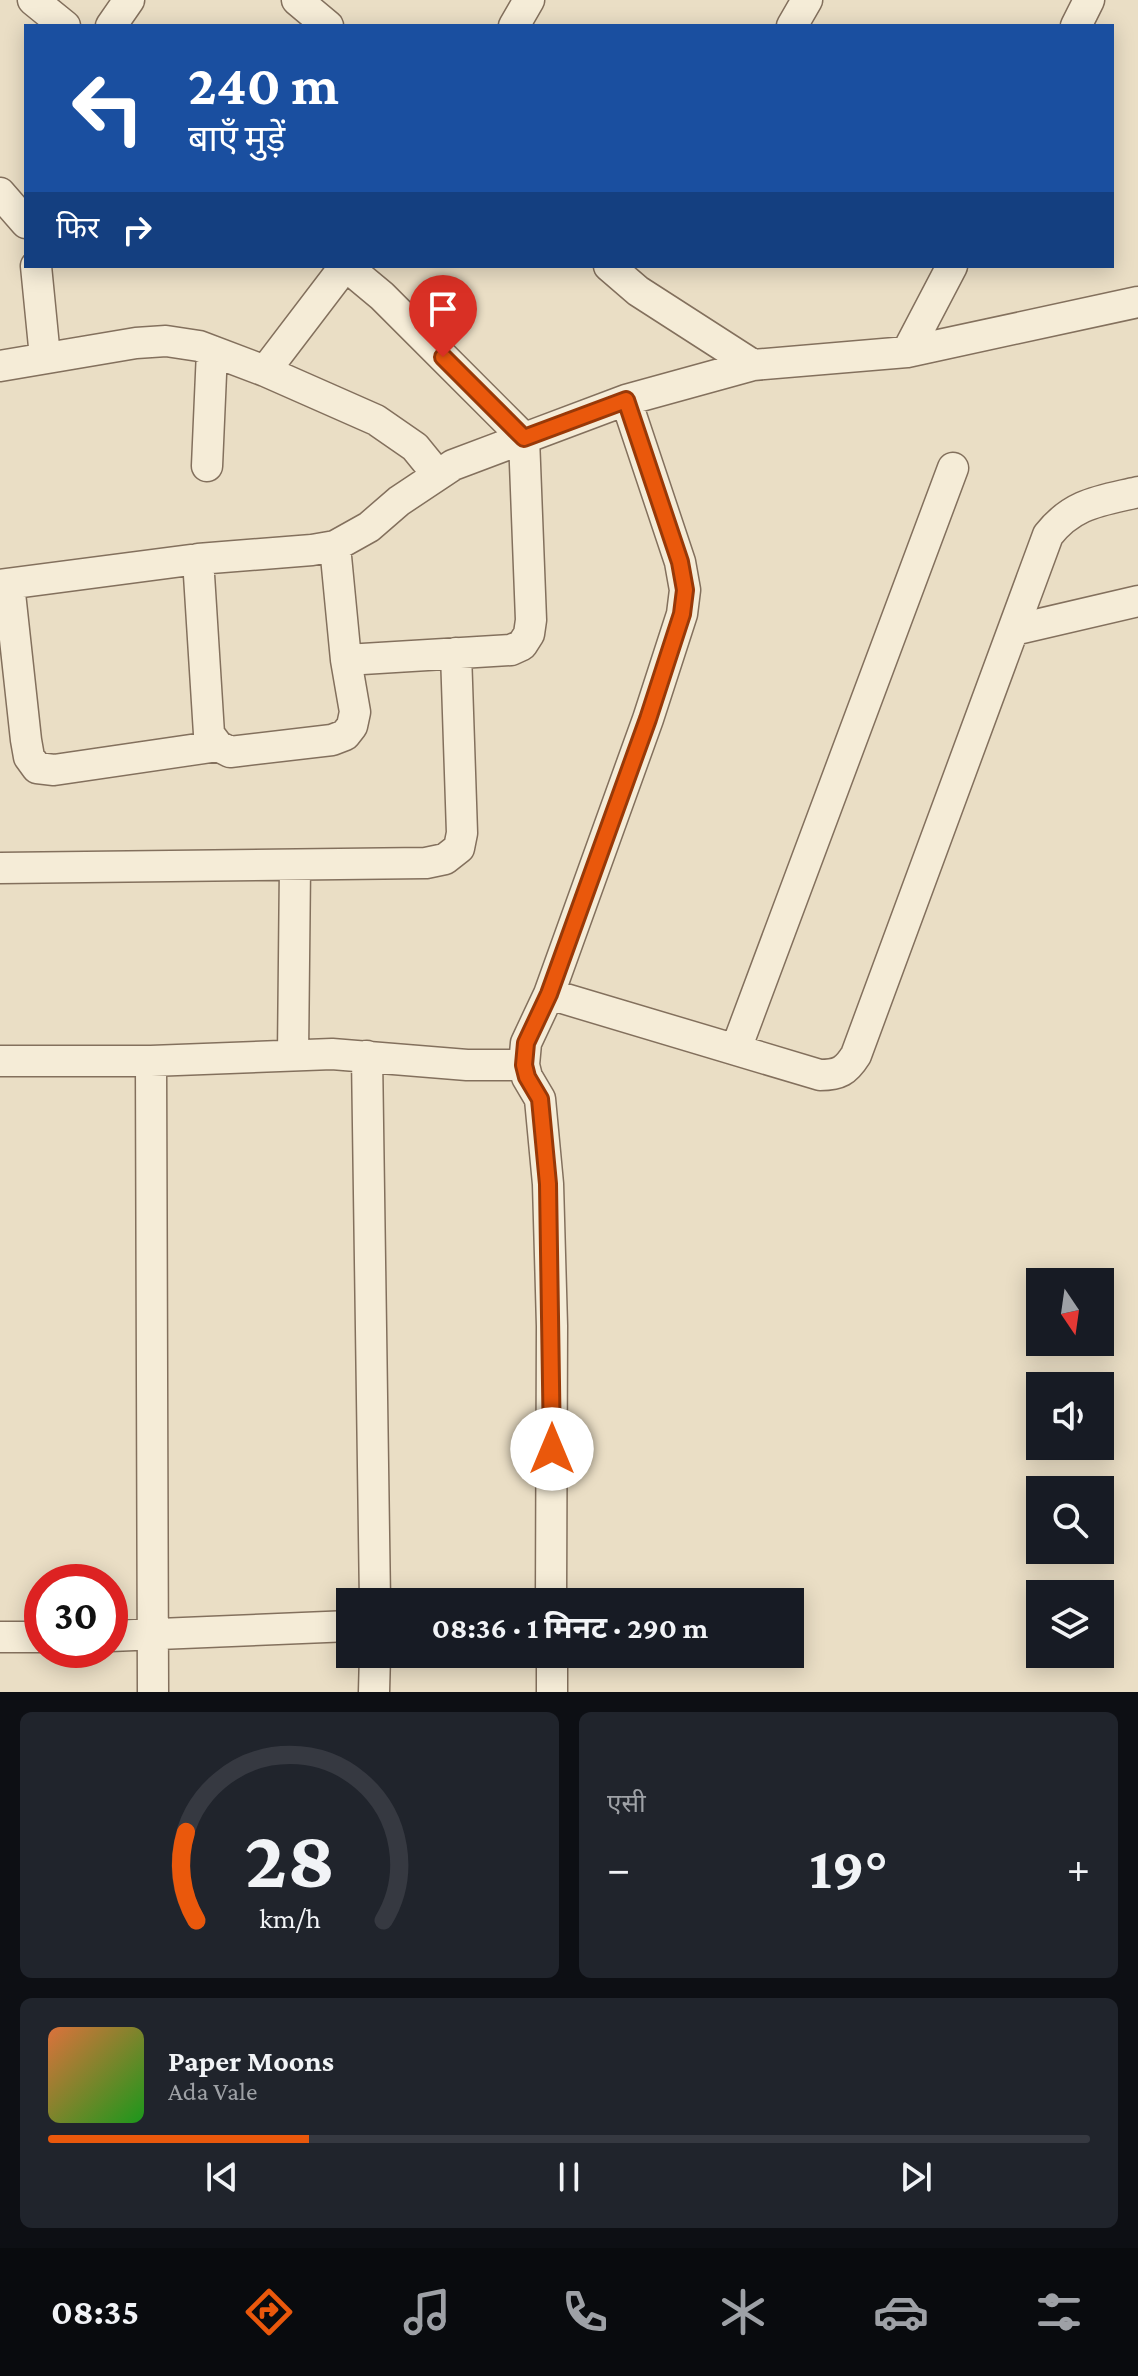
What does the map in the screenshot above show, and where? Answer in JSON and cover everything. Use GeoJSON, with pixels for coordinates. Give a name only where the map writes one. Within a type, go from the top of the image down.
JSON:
{"type":"FeatureCollection","features":[{"type":"Feature","properties":{"kind":"street"},"geometry":{"type":"LineString","coordinates":[[33,0],[63,24]]}},
{"type":"Feature","properties":{"kind":"street"},"geometry":{"type":"LineString","coordinates":[[112,24],[129,0]]}},
{"type":"Feature","properties":{"kind":"street"},"geometry":{"type":"LineString","coordinates":[[297,0],[326,24]]}},
{"type":"Feature","properties":{"kind":"street"},"geometry":{"type":"LineString","coordinates":[[515,24],[529,0]]}},
{"type":"Feature","properties":{"kind":"street"},"geometry":{"type":"LineString","coordinates":[[793,24],[807,0]]}},
{"type":"Feature","properties":{"kind":"street"},"geometry":{"type":"LineString","coordinates":[[1077,24],[1089,0]]}},
{"type":"Feature","properties":{"kind":"street"},"geometry":{"type":"LineString","coordinates":[[2,197],[24,221]]}},
{"type":"Feature","properties":{"kind":"street"},"geometry":{"type":"LineString","coordinates":[[36,268],[45,357]]}},
{"type":"Feature","properties":{"kind":"street"},"geometry":{"type":"LineString","coordinates":[[265,371],[344,268]]}},
{"type":"Feature","properties":{"kind":"street"},"geometry":{"type":"LineString","coordinates":[[346,660],[511,650],[522,645],[529,634],[532,598],[524,438],[382,296],[348,268]]}},
{"type":"Feature","properties":{"kind":"street"},"geometry":{"type":"LineString","coordinates":[[615,268],[646,278],[753,365]]}},
{"type":"Feature","properties":{"kind":"street"},"geometry":{"type":"LineString","coordinates":[[907,352],[951,268]]}},
{"type":"Feature","properties":{"kind":"street"},"geometry":{"type":"LineString","coordinates":[[218,746],[54,770],[37,768],[29,757],[4,584],[198,559],[335,546],[369,527],[399,501],[453,465],[626,400],[753,365],[907,352],[1138,302]]}},
{"type":"Feature","properties":{"kind":"street"},"geometry":{"type":"LineString","coordinates":[[0,366],[166,341],[212,351],[376,420],[415,447],[437,474]]}},
{"type":"Feature","properties":{"kind":"street"},"geometry":{"type":"LineString","coordinates":[[207,466],[212,351]]}},
{"type":"Feature","properties":{"kind":"street"},"geometry":{"type":"LineString","coordinates":[[551,1588],[552,1326],[548,1184],[540,1099],[524,1065],[526,1043],[549,994],[648,719],[682,614],[685,590],[680,562],[626,400]]}},
{"type":"Feature","properties":{"kind":"street"},"geometry":{"type":"LineString","coordinates":[[736,1049],[953,468]]}},
{"type":"Feature","properties":{"kind":"street"},"geometry":{"type":"LineString","coordinates":[[549,994],[820,1075],[839,1075],[856,1055],[1048,535],[1060,519],[1081,506],[1138,492]]}},
{"type":"Feature","properties":{"kind":"street"},"geometry":{"type":"LineString","coordinates":[[198,559],[209,734],[218,746],[230,752],[332,740],[345,735],[352,726],[355,712],[346,660],[335,546]]}},
{"type":"Feature","properties":{"kind":"street"},"geometry":{"type":"LineString","coordinates":[[1014,630],[1138,601]]}},
{"type":"Feature","properties":{"kind":"street"},"geometry":{"type":"LineString","coordinates":[[0,868],[295,866],[426,863],[445,859],[459,848],[462,833],[456,653]]}},
{"type":"Feature","properties":{"kind":"street"},"geometry":{"type":"LineString","coordinates":[[293,1055],[295,866]]}},
{"type":"Feature","properties":{"kind":"street"},"geometry":{"type":"LineString","coordinates":[[0,1061],[151,1061],[293,1055],[367,1056],[467,1065],[524,1065]]}},
{"type":"Feature","properties":{"kind":"street"},"geometry":{"type":"LineString","coordinates":[[367,1056],[375,1588]]}},
{"type":"Feature","properties":{"kind":"street"},"geometry":{"type":"LineString","coordinates":[[151,1061],[153,1692]]}},
{"type":"Feature","properties":{"kind":"street"},"geometry":{"type":"LineString","coordinates":[[128,1636],[336,1627]]}},
{"type":"Feature","properties":{"kind":"street"},"geometry":{"type":"LineString","coordinates":[[0,1637],[24,1637]]}},
{"type":"Feature","properties":{"kind":"street"},"geometry":{"type":"LineString","coordinates":[[374,1692],[375,1668]]}},
{"type":"Feature","properties":{"kind":"street"},"geometry":{"type":"LineString","coordinates":[[552,1668],[552,1692]]}},
{"type":"Feature","properties":{"kind":"route"},"geometry":{"type":"LineString","coordinates":[[443,357],[524,438],[626,400],[680,562],[685,590],[682,614],[648,719],[549,994],[526,1043],[524,1065],[540,1099],[544,1122],[548,1184],[552,1449]]}}]}
